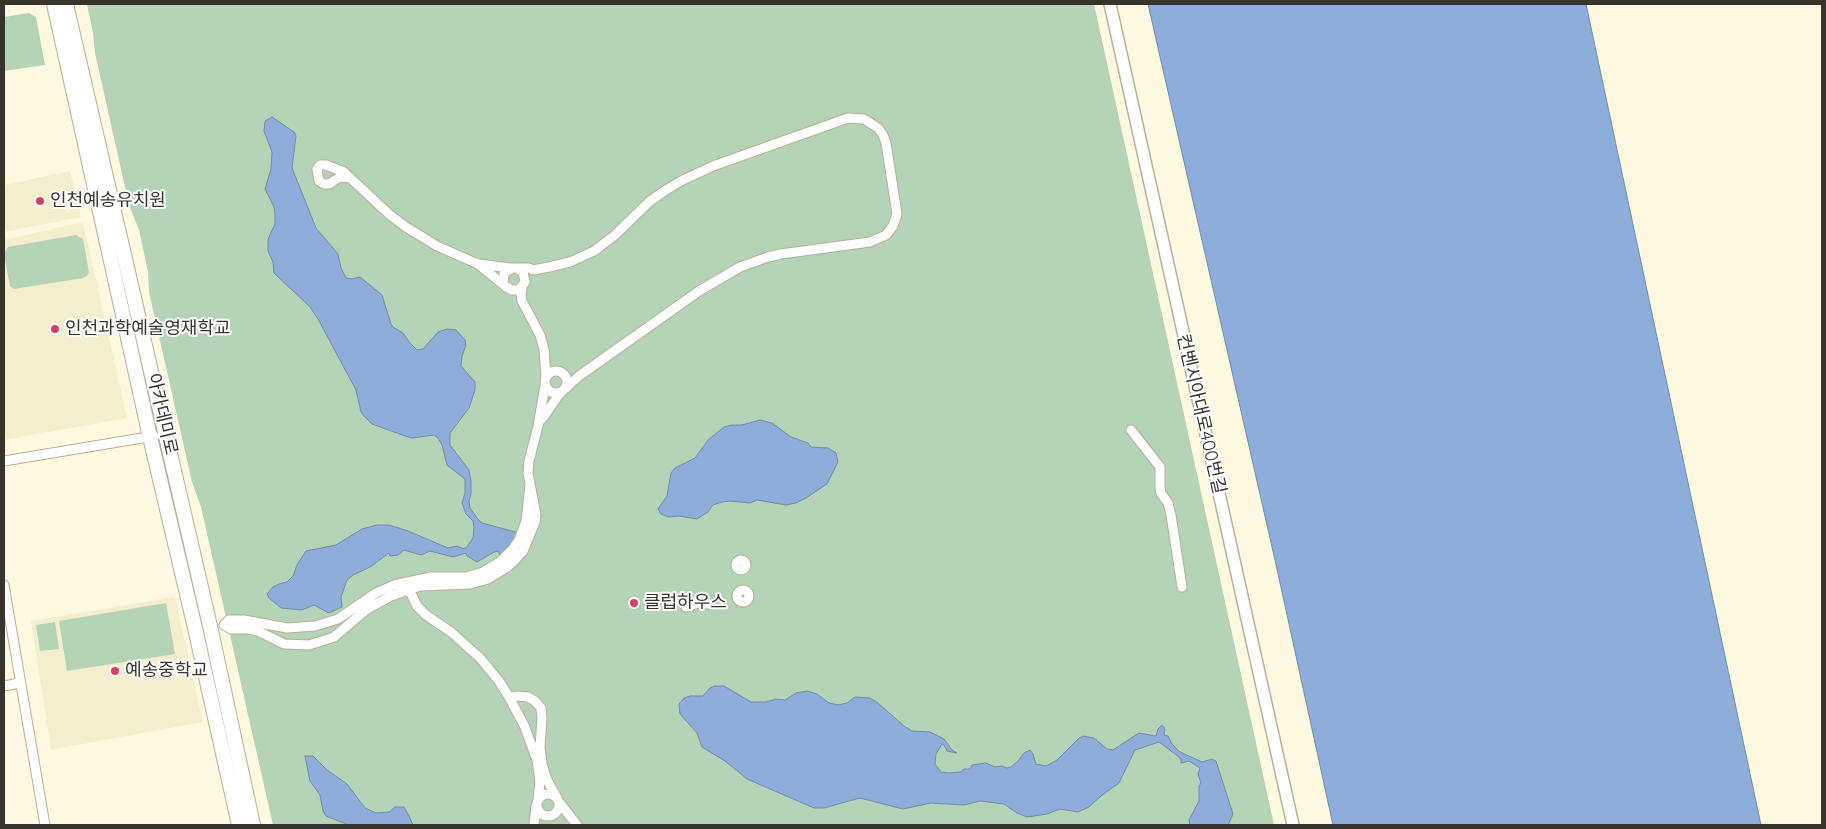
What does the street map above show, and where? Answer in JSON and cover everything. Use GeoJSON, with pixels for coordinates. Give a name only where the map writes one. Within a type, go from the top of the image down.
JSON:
{"type":"FeatureCollection","features":[{"type":"Feature","properties":{"kind":"main road","name":"아카데미로"},"geometry":{"type":"LineString","coordinates":[[54,4],[150,437],[239,825]]}},
{"type":"Feature","properties":{"kind":"main road","name":"아카데미로"},"geometry":{"type":"LineString","coordinates":[[66,4],[254,825]]}},
{"type":"Feature","properties":{"kind":"street","name":"컨벤시아대로400번길"},"geometry":{"type":"LineString","coordinates":[[1110,4],[1293,825]]}},
{"type":"Feature","properties":{"kind":"street"},"geometry":{"type":"LineString","coordinates":[[478,264],[529,268],[533,270],[565,263],[594,251],[615,235],[650,201],[681,181],[713,166],[848,118],[864,118],[878,128],[883,135],[886,143],[897,214],[893,226],[886,235],[870,242],[781,254],[740,267],[711,283],[579,376],[564,390],[554,393],[546,382]]}},
{"type":"Feature","properties":{"kind":"street"},"geometry":{"type":"LineString","coordinates":[[350,178],[390,215],[406,227],[437,246],[478,264],[507,288],[525,307]]}},
{"type":"Feature","properties":{"kind":"street"},"geometry":{"type":"LineString","coordinates":[[407,585],[354,618],[334,637],[320,642],[300,645],[284,644],[258,631],[231,629],[224,625],[230,620],[244,620],[287,628],[315,626],[338,619],[376,593],[431,577],[466,578],[491,569],[511,558],[519,540],[527,534],[530,485],[529,461],[546,382],[546,363],[540,335],[525,307],[521,294],[524,283],[523,272],[513,268]]}},
{"type":"Feature","properties":{"kind":"street"},"geometry":{"type":"LineString","coordinates":[[513,268],[504,274],[503,282],[507,288],[515,290],[524,283],[533,270]]}},
{"type":"Feature","properties":{"kind":"street"},"geometry":{"type":"LineString","coordinates":[[546,363],[554,371],[562,372],[565,375],[579,376]]}},
{"type":"Feature","properties":{"kind":"street"},"geometry":{"type":"LineString","coordinates":[[546,382],[554,371]]}},
{"type":"Feature","properties":{"kind":"street"},"geometry":{"type":"LineString","coordinates":[[538,426],[564,390],[568,382],[565,375]]}},
{"type":"Feature","properties":{"kind":"street"},"geometry":{"type":"LineString","coordinates":[[1131,430],[1160,467],[1160,488],[1168,503],[1171,515],[1182,587]]}},
{"type":"Feature","properties":{"kind":"street"},"geometry":{"type":"LineString","coordinates":[[4,461],[166,434]]}},
{"type":"Feature","properties":{"kind":"street"},"geometry":{"type":"LineString","coordinates":[[4,585],[45,825]]}},
{"type":"Feature","properties":{"kind":"street"},"geometry":{"type":"LineString","coordinates":[[407,585],[417,606],[426,615],[451,632],[480,658],[509,698],[524,725],[536,760],[540,781],[534,825]]}},
{"type":"Feature","properties":{"kind":"street"},"geometry":{"type":"LineString","coordinates":[[686,607],[698,603],[709,604]]}},
{"type":"Feature","properties":{"kind":"street"},"geometry":{"type":"LineString","coordinates":[[315,626],[320,642]]}},
{"type":"Feature","properties":{"kind":"street"},"geometry":{"type":"LineString","coordinates":[[284,644],[287,628]]}},
{"type":"Feature","properties":{"kind":"street"},"geometry":{"type":"LineString","coordinates":[[4,686],[20,683]]}},
{"type":"Feature","properties":{"kind":"street"},"geometry":{"type":"LineString","coordinates":[[509,698],[517,696],[528,697],[535,700],[540,708],[542,718],[540,747],[542,764],[547,780],[569,816],[577,825]]}},
{"type":"Feature","properties":{"kind":"street"},"geometry":{"type":"LineString","coordinates":[[537,802],[546,794],[558,799]]}},
{"type":"Feature","properties":{"kind":"street"},"geometry":{"type":"LineString","coordinates":[[551,816],[559,809],[558,799]]}},
{"type":"Feature","properties":{"kind":"street"},"geometry":{"type":"LineString","coordinates":[[537,802],[540,814],[551,816]]}},
{"type":"Feature","properties":{"kind":"street"},"geometry":{"type":"LineString","coordinates":[[534,825],[539,819],[561,814],[569,816]]}},
{"type":"Feature","properties":{"kind":"shaded area","name":"인천예송유치원"},"geometry":{"type":"Polygon","coordinates":[[[70,171],[81,217],[4,232],[4,185],[70,171]]]}},
{"type":"Feature","properties":{"kind":"shaded area","name":"인천과학예술영재학교"},"geometry":{"type":"Polygon","coordinates":[[[83,222],[127,418],[4,440],[4,240],[83,222]]]}},
{"type":"Feature","properties":{"kind":"shaded area","name":"예송중학교"},"geometry":{"type":"Polygon","coordinates":[[[175,597],[203,722],[51,750],[31,621],[175,597]]]}},
{"type":"Feature","properties":{"kind":"green space"},"geometry":{"type":"Polygon","coordinates":[[[87,4],[1094,4],[1274,825],[273,825],[201,507],[192,482],[149,292],[148,272],[139,230],[129,205],[95,53],[87,4]]]}},
{"type":"Feature","properties":{"kind":"green space"},"geometry":{"type":"Polygon","coordinates":[[[29,13],[36,17],[45,65],[4,71],[4,17],[29,13]]]}},
{"type":"Feature","properties":{"kind":"green space"},"geometry":{"type":"Polygon","coordinates":[[[76,235],[83,239],[89,272],[87,276],[14,289],[10,286],[4,254],[8,247],[76,235]]]}},
{"type":"Feature","properties":{"kind":"green space"},"geometry":{"type":"Polygon","coordinates":[[[166,603],[175,654],[67,671],[59,621],[166,603]]]}},
{"type":"Feature","properties":{"kind":"green space"},"geometry":{"type":"Polygon","coordinates":[[[55,622],[59,649],[40,651],[36,625],[55,622]]]}},
{"type":"Feature","properties":{"kind":"water"},"geometry":{"type":"Polygon","coordinates":[[[1148,4],[1586,4],[1761,825],[1333,825],[1275,560],[1148,4]]]}},
{"type":"Feature","properties":{"kind":"water"},"geometry":{"type":"Polygon","coordinates":[[[272,117],[294,132],[296,136],[292,168],[316,228],[338,254],[341,268],[346,278],[360,277],[382,295],[391,324],[403,333],[417,350],[423,349],[438,332],[447,329],[456,330],[465,340],[466,345],[461,366],[475,382],[475,390],[469,408],[450,433],[450,445],[469,470],[471,481],[470,508],[477,518],[482,523],[519,533],[502,558],[498,551],[477,562],[467,556],[466,553],[453,557],[430,551],[421,555],[404,550],[398,555],[390,556],[389,553],[370,567],[347,580],[341,597],[342,607],[329,613],[314,605],[302,610],[281,608],[267,594],[273,587],[287,582],[293,576],[297,565],[306,551],[336,545],[362,529],[377,525],[389,525],[408,531],[448,548],[457,546],[464,549],[473,538],[474,528],[473,521],[466,514],[462,503],[465,493],[465,479],[447,465],[442,445],[438,438],[434,435],[412,438],[405,436],[372,424],[364,416],[361,412],[356,390],[318,319],[310,307],[274,273],[273,262],[268,251],[268,239],[275,224],[275,214],[274,207],[265,189],[271,169],[272,152],[264,131],[265,121],[272,117]]]}},
{"type":"Feature","properties":{"kind":"water"},"geometry":{"type":"Polygon","coordinates":[[[760,420],[772,423],[791,437],[808,443],[811,447],[828,448],[836,453],[838,462],[827,484],[806,498],[786,505],[757,500],[750,503],[730,501],[713,505],[708,512],[697,519],[679,516],[668,517],[661,514],[658,509],[667,496],[671,473],[675,468],[695,458],[708,440],[724,427],[760,420]]]}},
{"type":"Feature","properties":{"kind":"water"},"geometry":{"type":"Polygon","coordinates":[[[724,686],[751,702],[766,702],[776,699],[785,700],[796,693],[807,691],[817,694],[829,703],[838,705],[847,703],[855,697],[870,698],[912,731],[930,732],[944,739],[952,750],[957,753],[947,751],[942,744],[936,754],[935,764],[941,772],[949,773],[961,772],[964,769],[970,769],[972,765],[986,763],[995,767],[1011,767],[1024,753],[1030,750],[1036,764],[1046,766],[1057,760],[1083,736],[1094,738],[1107,749],[1113,750],[1139,733],[1156,736],[1158,729],[1162,725],[1165,729],[1164,735],[1168,736],[1172,744],[1180,752],[1202,762],[1212,759],[1216,761],[1233,814],[1228,825],[1190,825],[1189,820],[1199,801],[1199,786],[1201,783],[1198,774],[1200,768],[1189,761],[1181,763],[1179,757],[1159,742],[1135,750],[1119,783],[1089,807],[1078,812],[1060,809],[1047,814],[1027,817],[1004,804],[980,801],[964,805],[931,803],[903,809],[860,798],[824,808],[814,808],[747,779],[725,761],[702,747],[697,733],[680,714],[679,704],[684,698],[690,696],[703,696],[710,688],[724,686]]]}},
{"type":"Feature","properties":{"kind":"water"},"geometry":{"type":"Polygon","coordinates":[[[305,756],[313,756],[327,770],[347,784],[365,808],[376,813],[389,812],[395,807],[404,807],[413,825],[349,825],[326,816],[323,811],[320,795],[310,781],[305,756]]]}},
{"type":"Feature","properties":{"kind":"place","name":"인천예송유치원"},"geometry":{"type":"Point","coordinates":[40,201]}},
{"type":"Feature","properties":{"kind":"place","name":"인천과학예술영재학교"},"geometry":{"type":"Point","coordinates":[55,329]}},
{"type":"Feature","properties":{"kind":"place","name":"클럽하우스"},"geometry":{"type":"Point","coordinates":[634,603]}},
{"type":"Feature","properties":{"kind":"place","name":"예송중학교"},"geometry":{"type":"Point","coordinates":[115,671]}}]}
